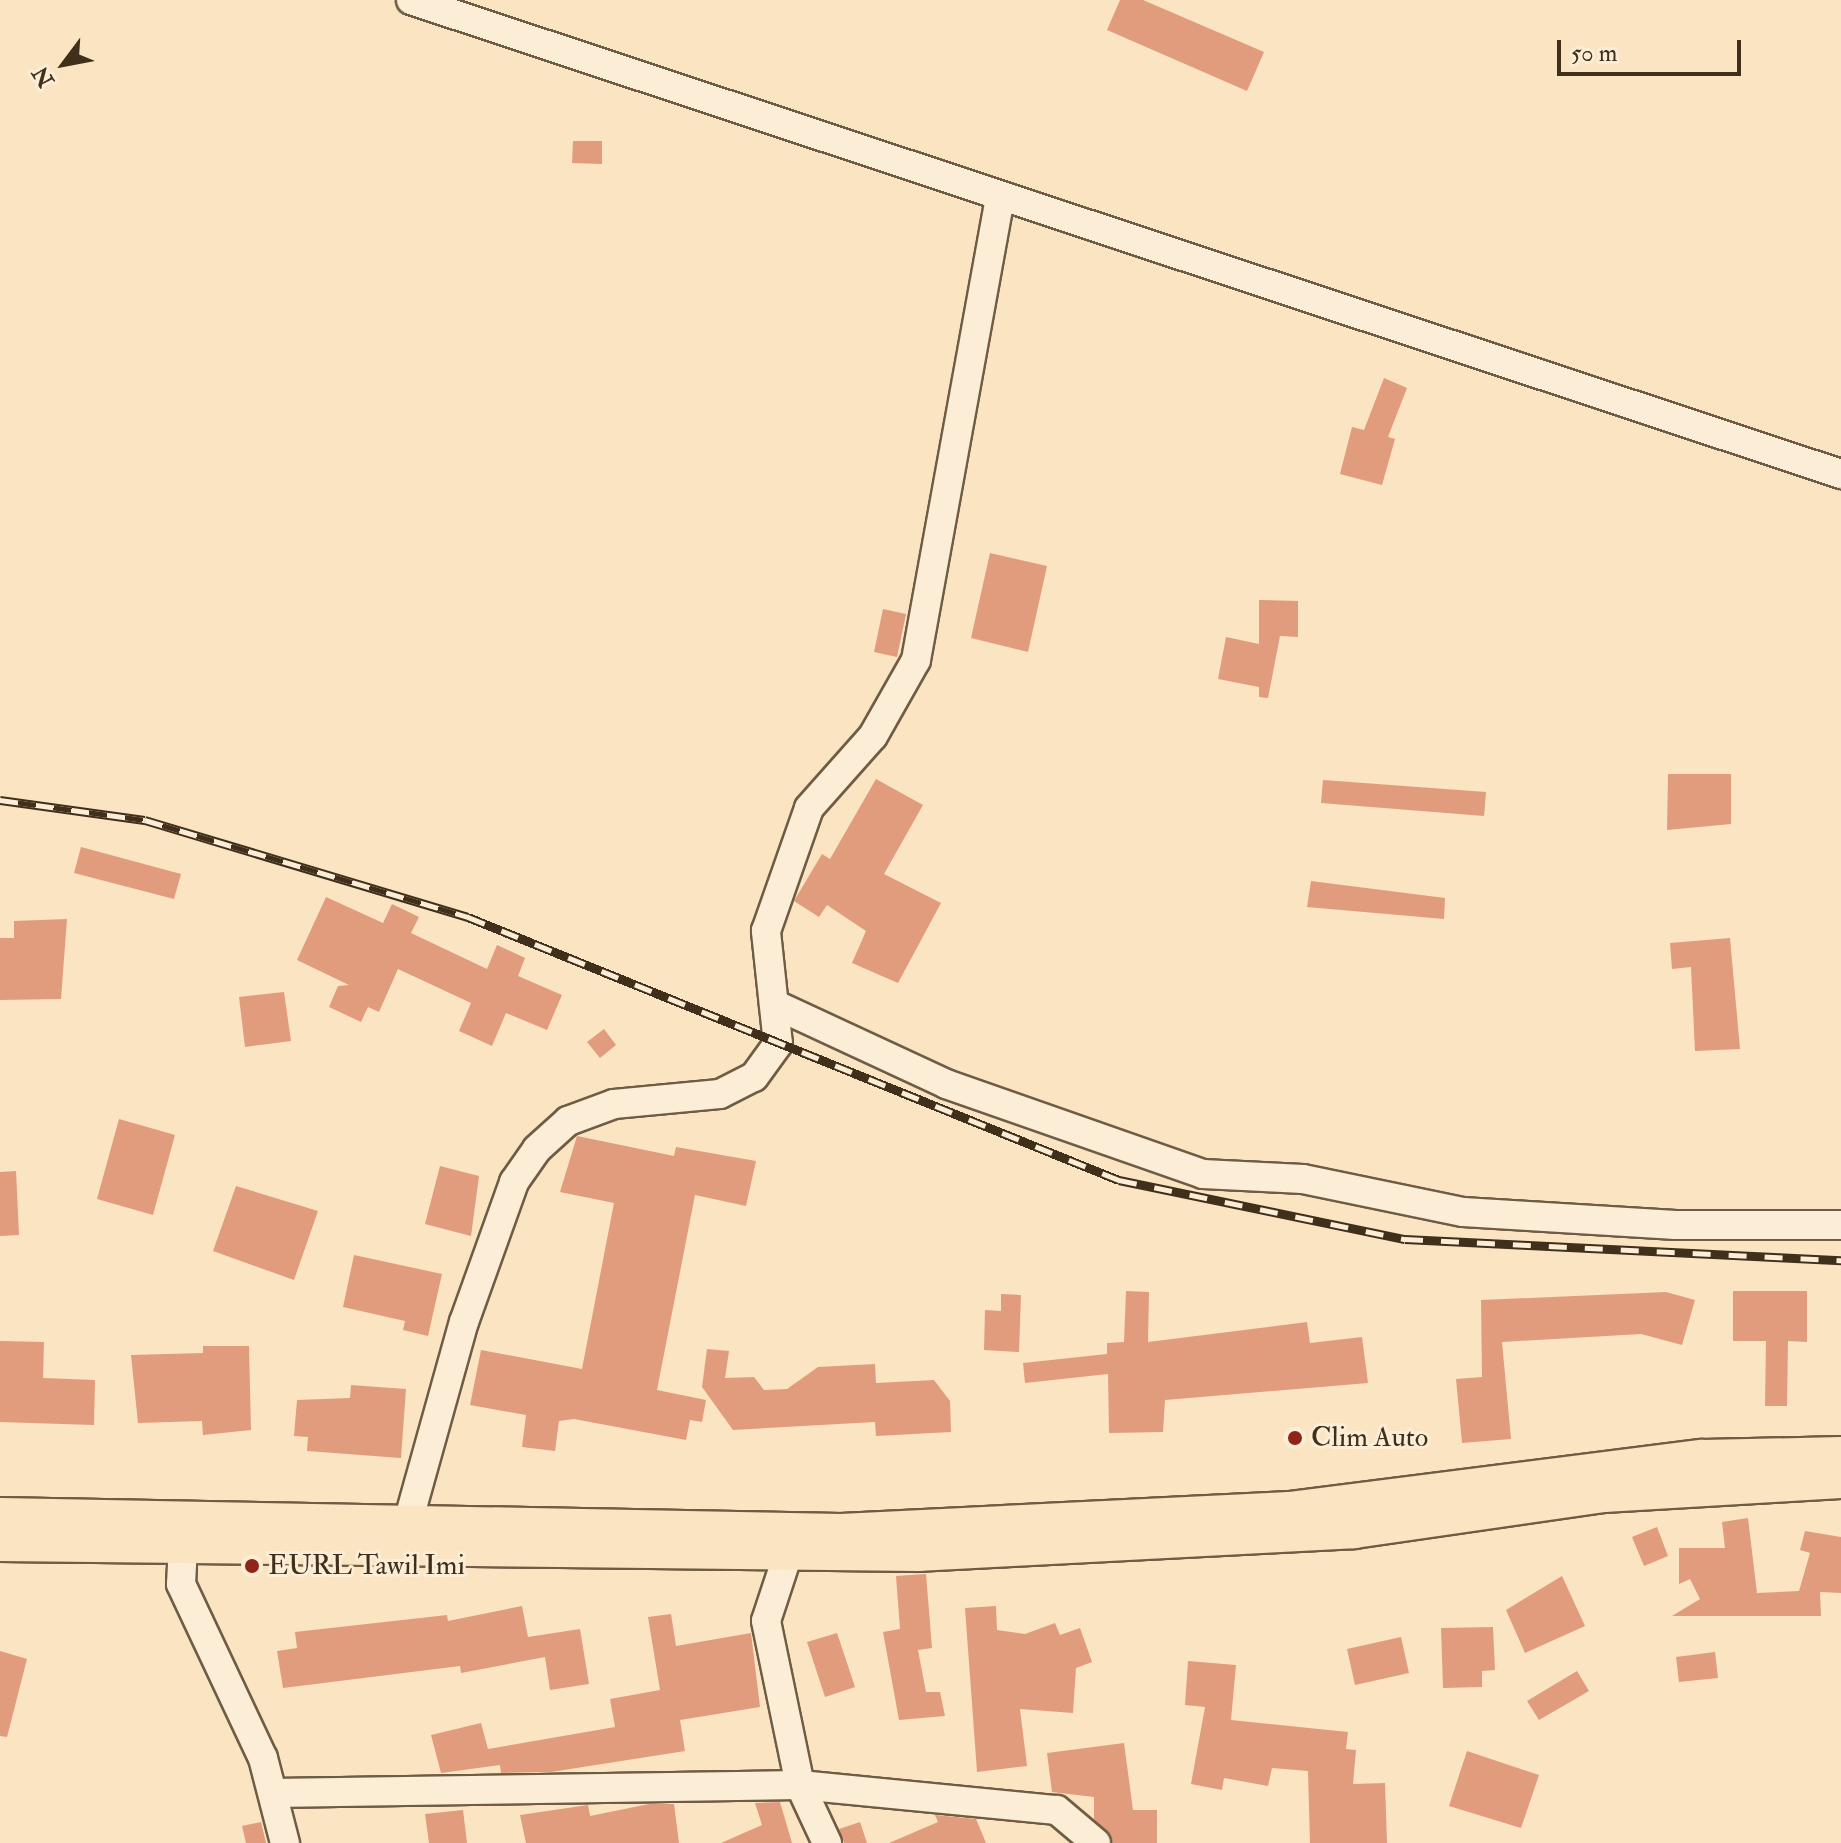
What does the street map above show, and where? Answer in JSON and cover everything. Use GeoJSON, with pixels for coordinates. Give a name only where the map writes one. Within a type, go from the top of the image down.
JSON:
{"type":"FeatureCollection","features":[{"type":"Feature","properties":{"kind":"main road"},"geometry":{"type":"LineString","coordinates":[[0,1544],[183,1546],[403,1538],[841,1531],[1189,1517],[1382,1501],[1703,1457],[1841,1454]]}},
{"type":"Feature","properties":{"kind":"main road"},"geometry":{"type":"LineString","coordinates":[[0,1515],[787,1557],[1246,1539],[1604,1495],[1841,1481]]}},
{"type":"Feature","properties":{"kind":"street"},"geometry":{"type":"LineString","coordinates":[[411,0],[1000,198],[1841,474]]}},
{"type":"Feature","properties":{"kind":"street"},"geometry":{"type":"LineString","coordinates":[[403,1538],[449,1367],[522,1171],[568,1121],[614,1104],[720,1094],[754,1077],[778,1044],[766,931],[809,808],[873,736],[916,660],[1000,198]]}},
{"type":"Feature","properties":{"kind":"street"},"geometry":{"type":"LineString","coordinates":[[774,1004],[946,1084],[1203,1174],[1303,1179],[1463,1212],[1676,1225],[1841,1225]]}},
{"type":"Feature","properties":{"kind":"street"},"geometry":{"type":"LineString","coordinates":[[183,1546],[181,1584],[273,1793],[285,1843]]}},
{"type":"Feature","properties":{"kind":"street"},"geometry":{"type":"LineString","coordinates":[[787,1557],[766,1621],[800,1785],[827,1843]]}},
{"type":"Feature","properties":{"kind":"street"},"geometry":{"type":"LineString","coordinates":[[273,1793],[800,1785],[1057,1810],[1096,1843]]}},
{"type":"Feature","properties":{"kind":"building"},"geometry":{"type":"Polygon","coordinates":[[[1120,0],[1143,0],[1264,52],[1247,91],[1107,30],[1120,0]]]}},
{"type":"Feature","properties":{"kind":"building"},"geometry":{"type":"Polygon","coordinates":[[[573,141],[602,141],[602,164],[572,163],[573,141]]]}},
{"type":"Feature","properties":{"kind":"building"},"geometry":{"type":"Polygon","coordinates":[[[1384,378],[1407,388],[1388,437],[1395,439],[1382,485],[1340,474],[1352,427],[1364,430],[1384,378]]]}},
{"type":"Feature","properties":{"kind":"building"},"geometry":{"type":"Polygon","coordinates":[[[990,553],[1047,566],[1028,652],[971,638],[990,553]]]}},
{"type":"Feature","properties":{"kind":"building"},"geometry":{"type":"Polygon","coordinates":[[[1259,600],[1298,601],[1298,637],[1280,636],[1268,698],[1259,697],[1259,687],[1218,679],[1226,637],[1259,644],[1259,600]]]}},
{"type":"Feature","properties":{"kind":"building"},"geometry":{"type":"Polygon","coordinates":[[[883,609],[906,614],[897,657],[874,652],[883,609]]]}},
{"type":"Feature","properties":{"kind":"building"},"geometry":{"type":"Polygon","coordinates":[[[1668,774],[1731,774],[1731,824],[1667,830],[1668,774]]]}},
{"type":"Feature","properties":{"kind":"building"},"geometry":{"type":"Polygon","coordinates":[[[876,779],[923,805],[884,874],[941,903],[898,983],[852,963],[866,931],[827,905],[819,917],[794,901],[822,854],[830,859],[876,779]]]}},
{"type":"Feature","properties":{"kind":"building"},"geometry":{"type":"Polygon","coordinates":[[[1323,780],[1486,792],[1484,816],[1321,803],[1323,780]]]}},
{"type":"Feature","properties":{"kind":"building"},"geometry":{"type":"Polygon","coordinates":[[[81,847],[181,874],[174,899],[74,873],[81,847]]]}},
{"type":"Feature","properties":{"kind":"building"},"geometry":{"type":"Polygon","coordinates":[[[1311,881],[1445,898],[1444,919],[1307,907],[1311,881]]]}},
{"type":"Feature","properties":{"kind":"building"},"geometry":{"type":"Polygon","coordinates":[[[326,897],[383,923],[392,904],[419,917],[411,933],[487,969],[497,945],[525,958],[518,976],[562,995],[547,1030],[506,1013],[492,1046],[459,1031],[471,1003],[398,969],[379,1012],[368,1007],[361,1022],[329,1007],[338,986],[349,985],[297,960],[326,897]]]}},
{"type":"Feature","properties":{"kind":"building"},"geometry":{"type":"Polygon","coordinates":[[[67,919],[61,999],[0,1000],[0,938],[14,938],[14,921],[67,919]]]}},
{"type":"Feature","properties":{"kind":"building"},"geometry":{"type":"Polygon","coordinates":[[[1730,938],[1740,1049],[1695,1051],[1691,967],[1672,969],[1670,943],[1730,938]]]}},
{"type":"Feature","properties":{"kind":"building"},"geometry":{"type":"Polygon","coordinates":[[[284,992],[291,1041],[245,1047],[239,997],[284,992]]]}},
{"type":"Feature","properties":{"kind":"building"},"geometry":{"type":"Polygon","coordinates":[[[604,1029],[616,1045],[600,1058],[587,1042],[604,1029]]]}},
{"type":"Feature","properties":{"kind":"building"},"geometry":{"type":"Polygon","coordinates":[[[119,1119],[175,1135],[153,1215],[97,1199],[119,1119]]]}},
{"type":"Feature","properties":{"kind":"building"},"geometry":{"type":"Polygon","coordinates":[[[577,1136],[674,1156],[676,1147],[756,1161],[746,1206],[695,1195],[657,1390],[706,1400],[702,1422],[690,1420],[686,1440],[574,1419],[559,1421],[555,1451],[522,1447],[526,1415],[470,1405],[481,1350],[582,1369],[614,1203],[560,1192],[577,1136]]]}},
{"type":"Feature","properties":{"kind":"building"},"geometry":{"type":"Polygon","coordinates":[[[440,1166],[479,1176],[471,1236],[425,1224],[440,1166]]]}},
{"type":"Feature","properties":{"kind":"building"},"geometry":{"type":"Polygon","coordinates":[[[16,1171],[19,1235],[0,1236],[0,1172],[16,1171]]]}},
{"type":"Feature","properties":{"kind":"building"},"geometry":{"type":"Polygon","coordinates":[[[236,1186],[318,1211],[294,1280],[213,1251],[236,1186]]]}},
{"type":"Feature","properties":{"kind":"building"},"geometry":{"type":"Polygon","coordinates":[[[354,1255],[442,1274],[428,1336],[403,1330],[405,1321],[343,1307],[354,1255]]]}},
{"type":"Feature","properties":{"kind":"building"},"geometry":{"type":"Polygon","coordinates":[[[1126,1291],[1149,1292],[1148,1342],[1307,1322],[1310,1343],[1362,1337],[1368,1383],[1165,1400],[1163,1432],[1109,1433],[1108,1374],[1025,1383],[1023,1363],[1107,1354],[1107,1343],[1124,1342],[1126,1291]]]}},
{"type":"Feature","properties":{"kind":"building"},"geometry":{"type":"Polygon","coordinates":[[[1733,1291],[1807,1291],[1807,1342],[1788,1341],[1787,1406],[1765,1406],[1766,1341],[1733,1341],[1733,1291]]]}},
{"type":"Feature","properties":{"kind":"building"},"geometry":{"type":"Polygon","coordinates":[[[1666,1292],[1695,1300],[1682,1345],[1641,1334],[1502,1342],[1511,1439],[1462,1443],[1456,1379],[1482,1377],[1481,1300],[1666,1292]]]}},
{"type":"Feature","properties":{"kind":"building"},"geometry":{"type":"Polygon","coordinates":[[[1001,1294],[1021,1295],[1019,1352],[984,1350],[985,1310],[1001,1311],[1001,1294]]]}},
{"type":"Feature","properties":{"kind":"building"},"geometry":{"type":"Polygon","coordinates":[[[0,1341],[44,1342],[43,1378],[95,1380],[94,1425],[0,1422],[0,1341]]]}},
{"type":"Feature","properties":{"kind":"building"},"geometry":{"type":"Polygon","coordinates":[[[203,1346],[249,1346],[251,1430],[203,1435],[202,1421],[138,1423],[131,1355],[203,1353],[203,1346]]]}},
{"type":"Feature","properties":{"kind":"building"},"geometry":{"type":"Polygon","coordinates":[[[707,1349],[729,1351],[725,1378],[754,1377],[764,1390],[787,1389],[818,1367],[875,1364],[876,1383],[934,1380],[950,1401],[951,1432],[876,1436],[875,1422],[733,1430],[702,1387],[707,1349]]]}},
{"type":"Feature","properties":{"kind":"building"},"geometry":{"type":"Polygon","coordinates":[[[351,1385],[406,1389],[401,1458],[307,1451],[308,1437],[294,1436],[297,1400],[350,1398],[351,1385]]]}},
{"type":"Feature","properties":{"kind":"building"},"geometry":{"type":"Polygon","coordinates":[[[1748,1518],[1757,1593],[1799,1591],[1810,1553],[1800,1550],[1805,1531],[1841,1537],[1841,1593],[1820,1592],[1821,1616],[1672,1616],[1700,1599],[1690,1579],[1679,1584],[1679,1548],[1725,1548],[1722,1522],[1748,1518]]]}},
{"type":"Feature","properties":{"kind":"building"},"geometry":{"type":"Polygon","coordinates":[[[1657,1527],[1668,1556],[1644,1566],[1632,1537],[1657,1527]]]}},
{"type":"Feature","properties":{"kind":"building"},"geometry":{"type":"Polygon","coordinates":[[[926,1574],[932,1648],[918,1650],[926,1692],[940,1692],[945,1716],[899,1720],[883,1632],[900,1629],[896,1576],[926,1574]]]}},
{"type":"Feature","properties":{"kind":"building"},"geometry":{"type":"Polygon","coordinates":[[[1562,1576],[1585,1626],[1525,1653],[1506,1610],[1562,1576]]]}},
{"type":"Feature","properties":{"kind":"building"},"geometry":{"type":"Polygon","coordinates":[[[522,1606],[528,1637],[580,1629],[589,1684],[550,1690],[545,1657],[461,1673],[460,1666],[283,1688],[277,1651],[297,1648],[295,1632],[447,1615],[448,1621],[522,1606]]]}},
{"type":"Feature","properties":{"kind":"building"},"geometry":{"type":"Polygon","coordinates":[[[996,1606],[997,1630],[1025,1634],[1055,1623],[1060,1635],[1080,1628],[1092,1662],[1076,1668],[1073,1713],[1020,1709],[1027,1766],[977,1772],[965,1608],[996,1606]]]}},
{"type":"Feature","properties":{"kind":"building"},"geometry":{"type":"Polygon","coordinates":[[[671,1614],[676,1646],[751,1633],[760,1707],[680,1720],[685,1751],[551,1772],[501,1773],[500,1765],[441,1773],[431,1735],[481,1723],[488,1749],[615,1727],[610,1699],[660,1690],[648,1617],[671,1614]]]}},
{"type":"Feature","properties":{"kind":"building"},"geometry":{"type":"Polygon","coordinates":[[[1493,1627],[1495,1670],[1482,1671],[1482,1687],[1443,1688],[1441,1628],[1493,1627]]]}},
{"type":"Feature","properties":{"kind":"building"},"geometry":{"type":"Polygon","coordinates":[[[837,1633],[855,1687],[825,1697],[807,1642],[837,1633]]]}},
{"type":"Feature","properties":{"kind":"building"},"geometry":{"type":"Polygon","coordinates":[[[1401,1637],[1409,1673],[1355,1685],[1347,1649],[1401,1637]]]}},
{"type":"Feature","properties":{"kind":"building"},"geometry":{"type":"Polygon","coordinates":[[[0,1651],[27,1659],[7,1737],[0,1736],[0,1651]]]}},
{"type":"Feature","properties":{"kind":"building"},"geometry":{"type":"Polygon","coordinates":[[[1715,1652],[1718,1678],[1679,1682],[1676,1657],[1715,1652]]]}},
{"type":"Feature","properties":{"kind":"building"},"geometry":{"type":"Polygon","coordinates":[[[1188,1661],[1236,1665],[1231,1720],[1348,1732],[1346,1749],[1356,1750],[1353,1784],[1385,1783],[1387,1843],[1310,1843],[1308,1771],[1272,1768],[1268,1786],[1224,1778],[1222,1790],[1191,1784],[1205,1707],[1185,1705],[1188,1661]]]}},
{"type":"Feature","properties":{"kind":"building"},"geometry":{"type":"Polygon","coordinates":[[[1577,1671],[1589,1691],[1539,1720],[1527,1701],[1577,1671]]]}},
{"type":"Feature","properties":{"kind":"building"},"geometry":{"type":"Polygon","coordinates":[[[1124,1743],[1133,1810],[1157,1810],[1157,1843],[1113,1843],[1094,1819],[1094,1797],[1052,1792],[1047,1753],[1124,1743]]]}},
{"type":"Feature","properties":{"kind":"building"},"geometry":{"type":"Polygon","coordinates":[[[1467,1751],[1539,1775],[1521,1828],[1449,1806],[1467,1751]]]}},
{"type":"Feature","properties":{"kind":"building"},"geometry":{"type":"Polygon","coordinates":[[[780,1802],[792,1843],[721,1843],[762,1825],[755,1803],[780,1802]]]}},
{"type":"Feature","properties":{"kind":"building"},"geometry":{"type":"Polygon","coordinates":[[[649,1804],[674,1804],[679,1843],[526,1843],[520,1815],[588,1805],[590,1816],[649,1804]]]}},
{"type":"Feature","properties":{"kind":"building"},"geometry":{"type":"Polygon","coordinates":[[[463,1810],[467,1843],[429,1843],[425,1814],[463,1810]]]}},
{"type":"Feature","properties":{"kind":"building"},"geometry":{"type":"Polygon","coordinates":[[[935,1815],[976,1819],[986,1843],[889,1843],[938,1822],[935,1815]]]}},
{"type":"Feature","properties":{"kind":"building"},"geometry":{"type":"Polygon","coordinates":[[[261,1822],[266,1843],[246,1843],[242,1826],[261,1822]]]}},
{"type":"Feature","properties":{"kind":"building"},"geometry":{"type":"Polygon","coordinates":[[[860,1822],[867,1843],[844,1843],[839,1829],[860,1822]]]}},
{"type":"Feature","properties":{"kind":"railway"},"geometry":{"type":"LineString","coordinates":[[0,800],[145,820],[468,917],[1119,1180],[1405,1239],[1841,1260]]}},
{"type":"Feature","properties":{"kind":"place","name":"Clim Auto"},"geometry":{"type":"Point","coordinates":[1295,1438]}},
{"type":"Feature","properties":{"kind":"place","name":"EURL Tawil Imi"},"geometry":{"type":"Point","coordinates":[252,1566]}}]}
